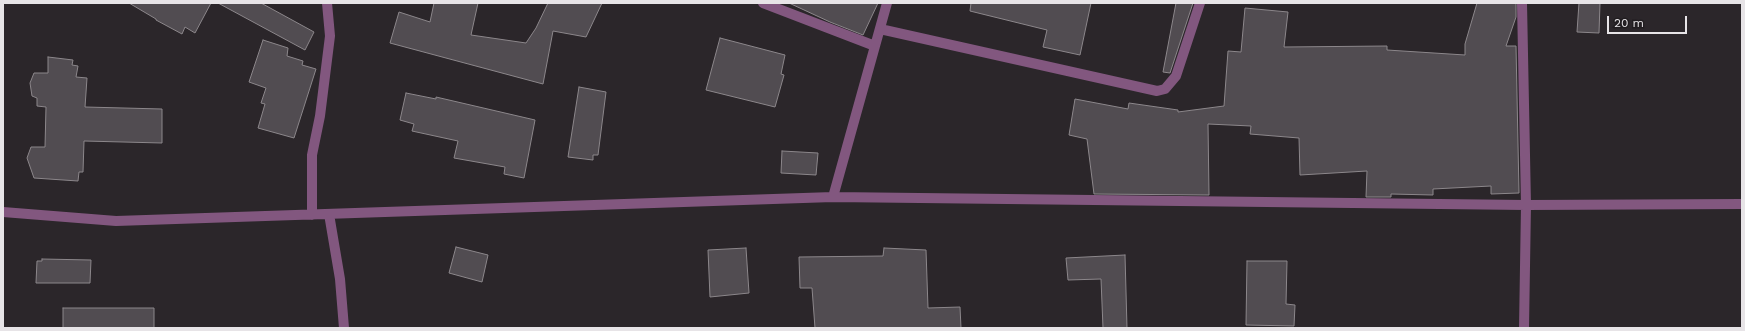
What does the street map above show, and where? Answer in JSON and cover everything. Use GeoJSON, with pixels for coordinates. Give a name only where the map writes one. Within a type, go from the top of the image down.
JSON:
{"type":"FeatureCollection","features":[{"type":"Feature","properties":{"kind":"street"},"geometry":{"type":"LineString","coordinates":[[312,214],[312,155],[320,116],[330,36],[327,3]]}},
{"type":"Feature","properties":{"kind":"street"},"geometry":{"type":"LineString","coordinates":[[763,3],[875,46]]}},
{"type":"Feature","properties":{"kind":"street"},"geometry":{"type":"LineString","coordinates":[[833,197],[887,3]]}},
{"type":"Feature","properties":{"kind":"street"},"geometry":{"type":"LineString","coordinates":[[880,29],[1157,92],[1165,89],[1176,76],[1200,3]]}},
{"type":"Feature","properties":{"kind":"street"},"geometry":{"type":"LineString","coordinates":[[1522,3],[1526,205],[1524,328]]}},
{"type":"Feature","properties":{"kind":"street"},"geometry":{"type":"LineString","coordinates":[[3,212],[116,221],[833,197],[1526,205],[1742,204]]}},
{"type":"Feature","properties":{"kind":"street"},"geometry":{"type":"LineString","coordinates":[[329,214],[340,279],[344,328]]}},
{"type":"Feature","properties":{"kind":"building"},"geometry":{"type":"Polygon","coordinates":[[[129,3],[211,3],[195,33],[185,27],[182,34],[129,3]]]}},
{"type":"Feature","properties":{"kind":"building"},"geometry":{"type":"Polygon","coordinates":[[[218,3],[261,3],[314,32],[305,50],[218,3]]]}},
{"type":"Feature","properties":{"kind":"building"},"geometry":{"type":"Polygon","coordinates":[[[434,3],[478,3],[471,35],[526,43],[536,28],[548,3],[602,3],[586,37],[553,31],[543,84],[390,43],[399,12],[430,22],[434,3]]]}},
{"type":"Feature","properties":{"kind":"building"},"geometry":{"type":"Polygon","coordinates":[[[789,3],[878,3],[863,35],[789,3]]]}},
{"type":"Feature","properties":{"kind":"building"},"geometry":{"type":"Polygon","coordinates":[[[971,3],[1091,3],[1080,55],[1043,47],[1047,30],[970,11],[971,3]]]}},
{"type":"Feature","properties":{"kind":"building"},"geometry":{"type":"Polygon","coordinates":[[[1176,3],[1193,3],[1170,73],[1163,72],[1176,3]]]}},
{"type":"Feature","properties":{"kind":"building"},"geometry":{"type":"Polygon","coordinates":[[[1477,3],[1516,3],[1516,17],[1506,46],[1516,46],[1519,193],[1491,194],[1491,186],[1433,189],[1433,195],[1391,194],[1391,197],[1366,197],[1367,171],[1300,175],[1299,138],[1250,134],[1251,126],[1208,124],[1209,195],[1094,194],[1087,139],[1069,135],[1075,99],[1128,109],[1129,103],[1178,110],[1178,112],[1224,106],[1228,51],[1241,52],[1245,8],[1288,12],[1284,47],[1387,46],[1387,50],[1465,55],[1465,44],[1477,3]]]}},
{"type":"Feature","properties":{"kind":"building"},"geometry":{"type":"Polygon","coordinates":[[[1579,3],[1600,3],[1599,33],[1577,32],[1579,3]]]}},
{"type":"Feature","properties":{"kind":"building"},"geometry":{"type":"Polygon","coordinates":[[[720,38],[785,55],[781,74],[784,75],[775,107],[706,90],[720,38]]]}},
{"type":"Feature","properties":{"kind":"building"},"geometry":{"type":"Polygon","coordinates":[[[263,40],[288,48],[287,56],[303,61],[302,65],[316,69],[294,138],[258,128],[265,104],[261,103],[266,88],[249,82],[263,40]]]}},
{"type":"Feature","properties":{"kind":"building"},"geometry":{"type":"Polygon","coordinates":[[[48,57],[73,60],[72,65],[78,66],[76,77],[87,78],[85,107],[162,109],[162,143],[84,141],[83,172],[79,172],[78,181],[34,178],[27,158],[31,147],[45,147],[46,107],[37,106],[37,98],[32,96],[30,83],[34,73],[48,73],[48,57]]]}},
{"type":"Feature","properties":{"kind":"building"},"geometry":{"type":"Polygon","coordinates":[[[579,87],[606,92],[598,155],[593,155],[593,160],[568,157],[579,87]]]}},
{"type":"Feature","properties":{"kind":"building"},"geometry":{"type":"Polygon","coordinates":[[[406,93],[436,99],[436,97],[535,120],[524,178],[504,174],[505,167],[454,158],[458,141],[412,131],[414,124],[400,120],[406,93]]]}},
{"type":"Feature","properties":{"kind":"building"},"geometry":{"type":"Polygon","coordinates":[[[782,151],[818,153],[816,175],[781,173],[782,151]]]}},
{"type":"Feature","properties":{"kind":"building"},"geometry":{"type":"Polygon","coordinates":[[[456,247],[488,255],[482,282],[449,273],[456,247]]]}},
{"type":"Feature","properties":{"kind":"building"},"geometry":{"type":"Polygon","coordinates":[[[746,248],[749,293],[710,297],[708,250],[746,248]]]}},
{"type":"Feature","properties":{"kind":"building"},"geometry":{"type":"Polygon","coordinates":[[[884,248],[926,250],[928,308],[960,307],[961,328],[815,328],[812,288],[800,288],[799,257],[883,256],[884,248]]]}},
{"type":"Feature","properties":{"kind":"building"},"geometry":{"type":"Polygon","coordinates":[[[1125,255],[1127,328],[1103,328],[1101,279],[1068,280],[1066,258],[1125,255]]]}},
{"type":"Feature","properties":{"kind":"building"},"geometry":{"type":"Polygon","coordinates":[[[42,259],[91,260],[90,283],[36,283],[37,261],[42,261],[42,259]]]}},
{"type":"Feature","properties":{"kind":"building"},"geometry":{"type":"Polygon","coordinates":[[[1247,261],[1287,261],[1286,304],[1295,305],[1294,326],[1246,325],[1247,261]]]}},
{"type":"Feature","properties":{"kind":"building"},"geometry":{"type":"Polygon","coordinates":[[[63,308],[154,308],[154,328],[63,328],[63,308]]]}}]}
